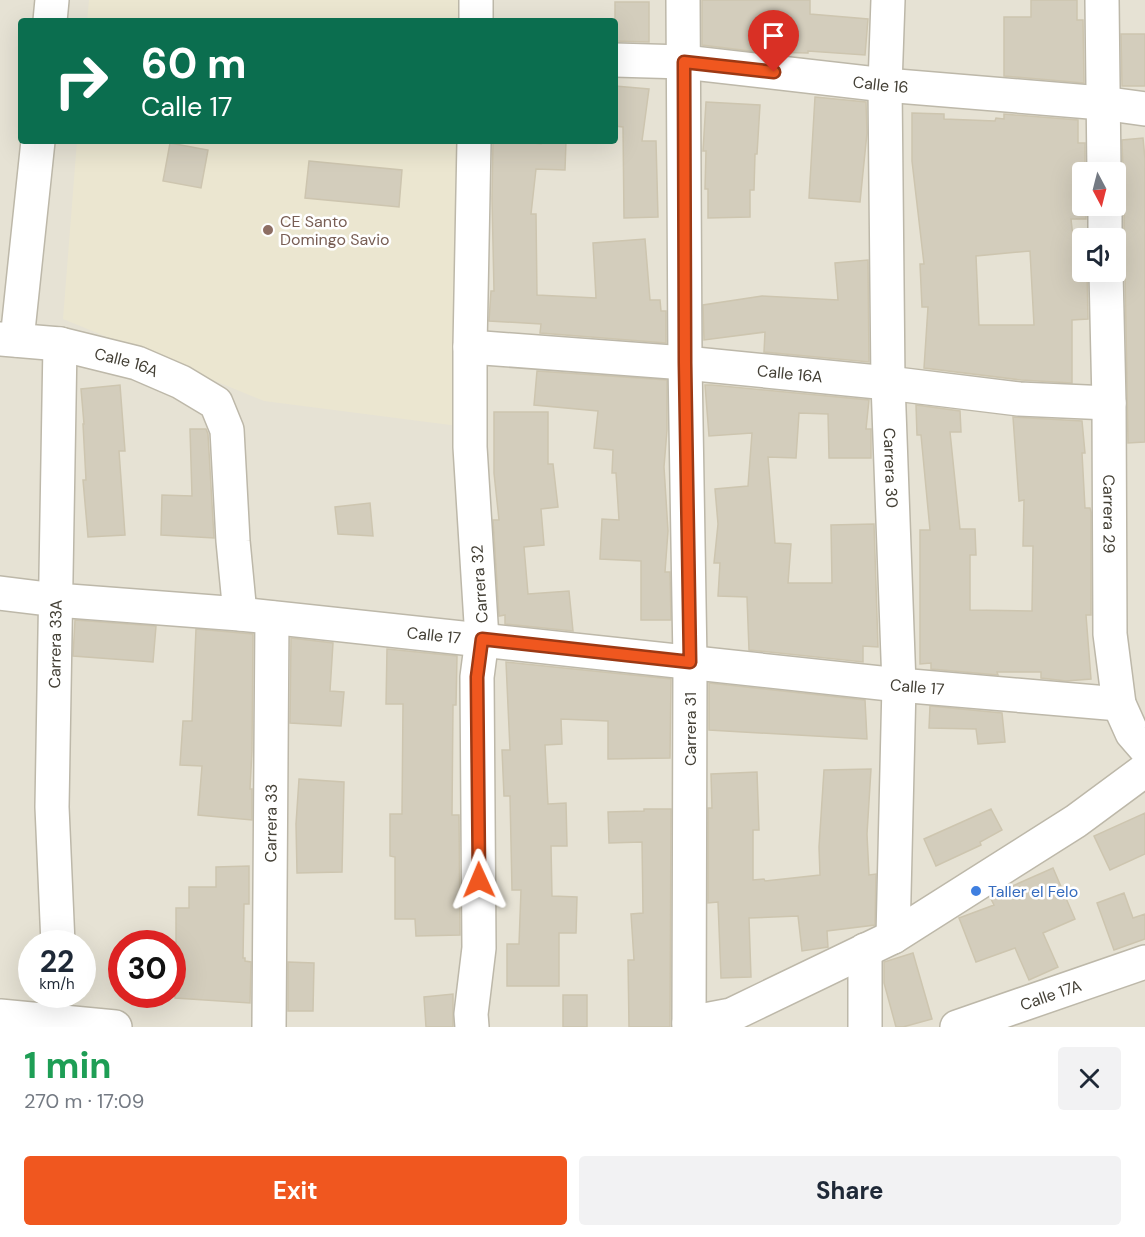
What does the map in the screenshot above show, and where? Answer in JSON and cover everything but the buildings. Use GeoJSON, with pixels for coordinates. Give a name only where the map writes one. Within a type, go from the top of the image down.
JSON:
{"type":"FeatureCollection","features":[{"type":"Feature","properties":{"kind":"street"},"geometry":{"type":"LineString","coordinates":[[50,18],[52,0]]}},
{"type":"Feature","properties":{"kind":"street"},"geometry":{"type":"LineString","coordinates":[[476,0],[476,18]]}},
{"type":"Feature","properties":{"kind":"street","name":"Carrera 31"},"geometry":{"type":"LineString","coordinates":[[683,0],[685,363],[690,662],[689,1025]]}},
{"type":"Feature","properties":{"kind":"street","name":"Carrera 30"},"geometry":{"type":"LineString","coordinates":[[865,1027],[879,943],[899,685],[888,383],[885,85],[888,0]]}},
{"type":"Feature","properties":{"kind":"street"},"geometry":{"type":"LineString","coordinates":[[1102,0],[1104,162]]}},
{"type":"Feature","properties":{"kind":"street","name":"Calle 16"},"geometry":{"type":"LineString","coordinates":[[618,60],[684,62],[885,85],[1102,103],[1145,110]]}},
{"type":"Feature","properties":{"kind":"street"},"geometry":{"type":"LineString","coordinates":[[9,340],[38,144]]}},
{"type":"Feature","properties":{"kind":"street","name":"Carrera 32"},"geometry":{"type":"LineString","coordinates":[[472,1027],[471,1014],[479,948],[477,677],[482,639],[470,447],[474,144]]}},
{"type":"Feature","properties":{"kind":"street","name":"Carrera 29"},"geometry":{"type":"LineString","coordinates":[[1106,282],[1110,634],[1119,705],[1132,733],[1145,748]]}},
{"type":"Feature","properties":{"kind":"street","name":"Calle 16A"},"geometry":{"type":"LineString","coordinates":[[9,340],[60,344],[137,363],[181,382],[216,403],[228,430],[233,541],[240,614]]}},
{"type":"Feature","properties":{"kind":"street","name":"Carrera 33A"},"geometry":{"type":"LineString","coordinates":[[57,930],[52,807],[60,344]]}},
{"type":"Feature","properties":{"kind":"street","name":"Calle 16A"},"geometry":{"type":"LineString","coordinates":[[470,347],[685,363],[888,383],[1019,399],[1109,403]]}},
{"type":"Feature","properties":{"kind":"street","name":"Calle 17"},"geometry":{"type":"LineString","coordinates":[[0,593],[56,600],[240,614],[899,685],[1119,705]]}},
{"type":"Feature","properties":{"kind":"street","name":"Carrera 33"},"geometry":{"type":"LineString","coordinates":[[269,1027],[272,618]]}},
{"type":"Feature","properties":{"kind":"street"},"geometry":{"type":"LineString","coordinates":[[689,1025],[731,1015],[879,943],[1076,821],[1145,770]]}},
{"type":"Feature","properties":{"kind":"street","name":"Calle 17A"},"geometry":{"type":"LineString","coordinates":[[957,1027],[1145,962]]}},
{"type":"Feature","properties":{"kind":"street"},"geometry":{"type":"LineString","coordinates":[[0,1016],[61,1014],[115,1027]]}},
{"type":"Feature","properties":{"kind":"shaded area"},"geometry":{"type":"Polygon","coordinates":[[[0,0],[1145,0],[1145,1027],[0,1027],[0,0]]]}},
{"type":"Feature","properties":{"kind":"shaded area"},"geometry":{"type":"Polygon","coordinates":[[[89,0],[465,0],[465,18],[87,18],[89,0]]]}},
{"type":"Feature","properties":{"kind":"shaded area","name":"CE Santo Domingo Savio"},"geometry":{"type":"Polygon","coordinates":[[[77,144],[465,144],[466,427],[264,401],[63,319],[77,144]]]}},
{"type":"Feature","properties":{"kind":"place","name":"CE Santo Domingo Savio"},"geometry":{"type":"Point","coordinates":[268,230]}},
{"type":"Feature","properties":{"kind":"place","name":"Taller el Felo"},"geometry":{"type":"Point","coordinates":[976,891]}},
{"type":"Feature","properties":{"kind":"route"},"geometry":{"type":"LineString","coordinates":[[479,880],[477,677],[482,639],[690,662],[685,363],[684,62],[774,72]]}}]}
